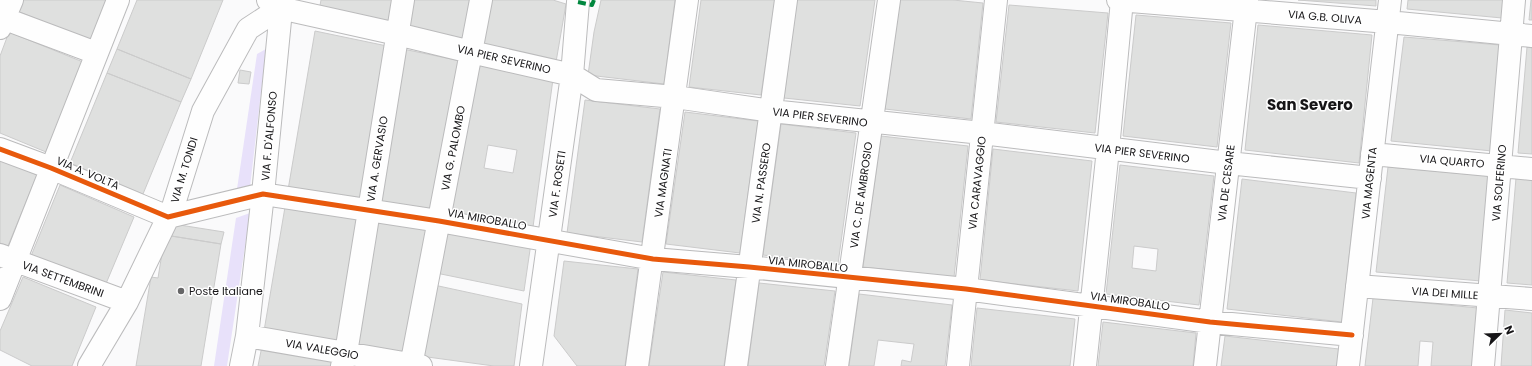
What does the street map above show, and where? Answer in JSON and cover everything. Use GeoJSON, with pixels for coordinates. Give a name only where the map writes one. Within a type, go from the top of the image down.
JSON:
{"type":"FeatureCollection","features":[{"type":"Feature","properties":{"kind":"street"},"geometry":{"type":"LineString","coordinates":[[0,299],[7,258],[51,168],[118,0]]}},
{"type":"Feature","properties":{"kind":"street","name":"VIA A. GERVASIO"},"geometry":{"type":"LineString","coordinates":[[344,359],[403,0]]}},
{"type":"Feature","properties":{"kind":"street","name":"VIA G. PALOMBO"},"geometry":{"type":"LineString","coordinates":[[414,366],[439,221],[481,0]]}},
{"type":"Feature","properties":{"kind":"street","name":"VIA MAGNATI"},"geometry":{"type":"LineString","coordinates":[[638,366],[687,0]]}},
{"type":"Feature","properties":{"kind":"street","name":"VIA N. PASSERO"},"geometry":{"type":"LineString","coordinates":[[736,366],[786,0]]}},
{"type":"Feature","properties":{"kind":"street","name":"VIA C. DE AMBROSIO"},"geometry":{"type":"LineString","coordinates":[[837,366],[889,0]]}},
{"type":"Feature","properties":{"kind":"street","name":"VIA CARAVAGGIO"},"geometry":{"type":"LineString","coordinates":[[958,366],[996,0]]}},
{"type":"Feature","properties":{"kind":"street","name":"VIA G.B. OLIVA"},"geometry":{"type":"LineString","coordinates":[[1118,0],[1247,5],[1521,36]]}},
{"type":"Feature","properties":{"kind":"street"},"geometry":{"type":"LineString","coordinates":[[1085,366],[1122,0]]}},
{"type":"Feature","properties":{"kind":"street","name":"VIA MAGENTA"},"geometry":{"type":"LineString","coordinates":[[1348,366],[1390,0]]}},
{"type":"Feature","properties":{"kind":"street","name":"VIA SOLFERINO"},"geometry":{"type":"LineString","coordinates":[[1483,366],[1500,166],[1521,36],[1514,0]]}},
{"type":"Feature","properties":{"kind":"street","name":"VIA F. ROSETI"},"geometry":{"type":"LineString","coordinates":[[531,366],[550,240],[581,1]]}},
{"type":"Feature","properties":{"kind":"street","name":"VIA PIER SEVERINO"},"geometry":{"type":"LineString","coordinates":[[277,3],[397,34],[572,75],[596,90],[675,97],[771,111],[982,133],[1228,164],[1370,178]]}},
{"type":"Feature","properties":{"kind":"street","name":"VIA F. D'ALFONSO"},"geometry":{"type":"LineString","coordinates":[[241,366],[247,336],[263,194],[277,3]]}},
{"type":"Feature","properties":{"kind":"street","name":"VIA M. TONDI"},"geometry":{"type":"LineString","coordinates":[[89,366],[127,302],[173,207],[203,111],[248,29],[277,3]]}},
{"type":"Feature","properties":{"kind":"street","name":"VIA DE CESARE"},"geometry":{"type":"LineString","coordinates":[[1205,366],[1247,5]]}},
{"type":"Feature","properties":{"kind":"street"},"geometry":{"type":"LineString","coordinates":[[4,16],[96,53]]}},
{"type":"Feature","properties":{"kind":"street","name":"VIA A. VOLTA"},"geometry":{"type":"LineString","coordinates":[[0,149],[51,168],[168,218]]}},
{"type":"Feature","properties":{"kind":"street","name":"VIA QUARTO"},"geometry":{"type":"LineString","coordinates":[[1372,154],[1532,169]]}},
{"type":"Feature","properties":{"kind":"street"},"geometry":{"type":"LineString","coordinates":[[168,218],[263,194]]}},
{"type":"Feature","properties":{"kind":"street","name":"VIA MIROBALLO"},"geometry":{"type":"LineString","coordinates":[[263,194],[439,221],[653,259],[966,289],[1210,322],[1352,335]]}},
{"type":"Feature","properties":{"kind":"street","name":"VIA SETTEMBRINI"},"geometry":{"type":"LineString","coordinates":[[7,258],[127,302]]}},
{"type":"Feature","properties":{"kind":"street","name":"VIA DEI MILLE"},"geometry":{"type":"LineString","coordinates":[[1358,286],[1532,299]]}},
{"type":"Feature","properties":{"kind":"street","name":"VIA VALEGGIO"},"geometry":{"type":"LineString","coordinates":[[247,336],[344,359],[414,366]]}},
{"type":"Feature","properties":{"kind":"shaded area"},"geometry":{"type":"Polygon","coordinates":[[[266,49],[250,187],[237,189],[257,54],[266,49]]]}},
{"type":"Feature","properties":{"kind":"shaded area"},"geometry":{"type":"Polygon","coordinates":[[[250,213],[227,366],[214,366],[236,218],[250,213]]]}},
{"type":"Feature","properties":{"kind":"building"},"geometry":{"type":"Polygon","coordinates":[[[22,0],[107,0],[91,41],[17,11],[22,0]]]}},
{"type":"Feature","properties":{"kind":"building"},"geometry":{"type":"Polygon","coordinates":[[[137,0],[223,0],[191,79],[117,49],[137,0]]]}},
{"type":"Feature","properties":{"kind":"building"},"geometry":{"type":"Polygon","coordinates":[[[321,0],[395,0],[390,26],[319,11],[321,0]]]}},
{"type":"Feature","properties":{"kind":"building"},"geometry":{"type":"Polygon","coordinates":[[[410,0],[472,0],[465,42],[406,29],[410,0]]]}},
{"type":"Feature","properties":{"kind":"building"},"geometry":{"type":"Polygon","coordinates":[[[490,0],[553,0],[566,4],[556,62],[481,45],[490,0]]]}},
{"type":"Feature","properties":{"kind":"building"},"geometry":{"type":"Polygon","coordinates":[[[601,0],[675,0],[664,84],[588,75],[594,32],[601,0]]]}},
{"type":"Feature","properties":{"kind":"building"},"geometry":{"type":"Polygon","coordinates":[[[701,0],[775,0],[761,95],[689,87],[701,0]]]}},
{"type":"Feature","properties":{"kind":"building"},"geometry":{"type":"Polygon","coordinates":[[[797,0],[875,0],[860,106],[784,98],[797,0]]]}},
{"type":"Feature","properties":{"kind":"building"},"geometry":{"type":"Polygon","coordinates":[[[900,0],[953,0],[983,3],[971,119],[885,109],[900,0]]]}},
{"type":"Feature","properties":{"kind":"building"},"geometry":{"type":"Polygon","coordinates":[[[1298,0],[1376,0],[1376,6],[1298,0]]]}},
{"type":"Feature","properties":{"kind":"building"},"geometry":{"type":"Polygon","coordinates":[[[1408,0],[1504,0],[1502,18],[1407,9],[1408,0]]]}},
{"type":"Feature","properties":{"kind":"building"},"geometry":{"type":"Polygon","coordinates":[[[1531,0],[1532,20],[1529,20],[1531,0]]]}},
{"type":"Feature","properties":{"kind":"building"},"geometry":{"type":"Polygon","coordinates":[[[1009,5],[1108,13],[1095,133],[996,122],[1009,5]]]}},
{"type":"Feature","properties":{"kind":"building"},"geometry":{"type":"Polygon","coordinates":[[[1136,15],[1231,23],[1217,147],[1123,136],[1136,15]]]}},
{"type":"Feature","properties":{"kind":"building"},"geometry":{"type":"Polygon","coordinates":[[[1258,25],[1372,35],[1359,163],[1245,150],[1258,25]]]}},
{"type":"Feature","properties":{"kind":"building"},"geometry":{"type":"Polygon","coordinates":[[[315,31],[387,46],[363,202],[288,190],[315,31]]]}},
{"type":"Feature","properties":{"kind":"building"},"geometry":{"type":"Polygon","coordinates":[[[9,32],[83,62],[46,152],[0,133],[0,56],[9,32]]]}},
{"type":"Feature","properties":{"kind":"building"},"geometry":{"type":"Polygon","coordinates":[[[1404,37],[1500,45],[1492,151],[1391,141],[1404,37]]]}},
{"type":"Feature","properties":{"kind":"building"},"geometry":{"type":"Polygon","coordinates":[[[1527,47],[1532,48],[1532,154],[1518,153],[1527,47]]]}},
{"type":"Feature","properties":{"kind":"building"},"geometry":{"type":"Polygon","coordinates":[[[117,49],[191,79],[181,102],[107,73],[117,49]]]}},
{"type":"Feature","properties":{"kind":"building"},"geometry":{"type":"Polygon","coordinates":[[[403,49],[461,61],[433,212],[378,204],[403,49]]]}},
{"type":"Feature","properties":{"kind":"building"},"geometry":{"type":"Polygon","coordinates":[[[477,64],[553,79],[533,227],[448,214],[477,64]],[[488,145],[484,168],[513,173],[517,150],[488,145]]]}},
{"type":"Feature","properties":{"kind":"building"},"geometry":{"type":"Polygon","coordinates":[[[240,70],[251,72],[249,84],[238,83],[240,70]]]}},
{"type":"Feature","properties":{"kind":"building"},"geometry":{"type":"Polygon","coordinates":[[[107,73],[181,102],[143,194],[70,163],[107,73]]]}},
{"type":"Feature","properties":{"kind":"building"},"geometry":{"type":"Polygon","coordinates":[[[585,100],[660,109],[642,242],[567,233],[585,100]]]}},
{"type":"Feature","properties":{"kind":"building"},"geometry":{"type":"Polygon","coordinates":[[[685,112],[758,121],[740,253],[666,244],[685,112]]]}},
{"type":"Feature","properties":{"kind":"building"},"geometry":{"type":"Polygon","coordinates":[[[781,124],[856,133],[838,264],[763,255],[781,124]]]}},
{"type":"Feature","properties":{"kind":"building"},"geometry":{"type":"Polygon","coordinates":[[[881,136],[968,146],[954,277],[863,267],[881,136]]]}},
{"type":"Feature","properties":{"kind":"building"},"geometry":{"type":"Polygon","coordinates":[[[993,149],[1092,161],[1078,291],[980,280],[993,149]]]}},
{"type":"Feature","properties":{"kind":"building"},"geometry":{"type":"Polygon","coordinates":[[[0,159],[37,175],[8,246],[0,243],[0,159]]]}},
{"type":"Feature","properties":{"kind":"building"},"geometry":{"type":"Polygon","coordinates":[[[1120,165],[1214,176],[1199,305],[1106,294],[1120,165]],[[1134,246],[1132,268],[1156,271],[1158,249],[1134,246]]]}},
{"type":"Feature","properties":{"kind":"building"},"geometry":{"type":"Polygon","coordinates":[[[1388,167],[1490,176],[1481,281],[1376,272],[1388,167]]]}},
{"type":"Feature","properties":{"kind":"building"},"geometry":{"type":"Polygon","coordinates":[[[1516,178],[1532,180],[1532,285],[1507,283],[1516,178]]]}},
{"type":"Feature","properties":{"kind":"building"},"geometry":{"type":"Polygon","coordinates":[[[1242,179],[1356,193],[1342,322],[1227,309],[1242,179]]]}},
{"type":"Feature","properties":{"kind":"building"},"geometry":{"type":"Polygon","coordinates":[[[60,185],[134,217],[105,286],[31,256],[60,185]]]}},
{"type":"Feature","properties":{"kind":"building"},"geometry":{"type":"Polygon","coordinates":[[[285,207],[360,218],[339,344],[264,331],[285,207]]]}},
{"type":"Feature","properties":{"kind":"building"},"geometry":{"type":"Polygon","coordinates":[[[375,220],[431,228],[407,354],[355,347],[375,220]]]}},
{"type":"Feature","properties":{"kind":"building"},"geometry":{"type":"Polygon","coordinates":[[[167,223],[224,232],[221,244],[165,235],[167,223]]]}},
{"type":"Feature","properties":{"kind":"building"},"geometry":{"type":"Polygon","coordinates":[[[445,230],[531,243],[524,291],[436,273],[445,230]]]}},
{"type":"Feature","properties":{"kind":"building","name":"Poste Italiane"},"geometry":{"type":"Polygon","coordinates":[[[165,235],[221,244],[201,366],[136,366],[151,277],[158,278],[165,235]]]}},
{"type":"Feature","properties":{"kind":"building"},"geometry":{"type":"Polygon","coordinates":[[[564,261],[638,269],[625,366],[577,366],[554,336],[564,261]]]}},
{"type":"Feature","properties":{"kind":"building"},"geometry":{"type":"Polygon","coordinates":[[[663,272],[736,280],[724,366],[649,366],[663,272]]]}},
{"type":"Feature","properties":{"kind":"building"},"geometry":{"type":"Polygon","coordinates":[[[23,277],[96,307],[72,366],[32,366],[0,350],[0,331],[23,277]]]}},
{"type":"Feature","properties":{"kind":"building"},"geometry":{"type":"Polygon","coordinates":[[[759,283],[835,291],[824,366],[748,366],[759,283]]]}},
{"type":"Feature","properties":{"kind":"building"},"geometry":{"type":"Polygon","coordinates":[[[434,285],[522,304],[514,366],[494,366],[420,356],[434,285]]]}},
{"type":"Feature","properties":{"kind":"building"},"geometry":{"type":"Polygon","coordinates":[[[859,294],[952,305],[945,366],[901,366],[902,360],[911,362],[914,344],[878,340],[874,366],[849,366],[859,294]]]}},
{"type":"Feature","properties":{"kind":"building"},"geometry":{"type":"Polygon","coordinates":[[[1373,298],[1478,308],[1473,366],[1431,366],[1433,342],[1420,341],[1418,366],[1365,366],[1373,298]]]}},
{"type":"Feature","properties":{"kind":"building"},"geometry":{"type":"Polygon","coordinates":[[[977,308],[1075,319],[1070,366],[971,366],[977,308]]]}},
{"type":"Feature","properties":{"kind":"building"},"geometry":{"type":"Polygon","coordinates":[[[1505,310],[1532,313],[1532,366],[1501,366],[1505,310]]]}},
{"type":"Feature","properties":{"kind":"building"},"geometry":{"type":"Polygon","coordinates":[[[1103,322],[1196,333],[1193,366],[1098,366],[1103,322]]]}},
{"type":"Feature","properties":{"kind":"building"},"geometry":{"type":"Polygon","coordinates":[[[1225,336],[1339,349],[1337,366],[1221,366],[1225,336]]]}},
{"type":"Feature","properties":{"kind":"building"},"geometry":{"type":"Polygon","coordinates":[[[262,346],[335,359],[333,366],[258,366],[262,346]]]}},
{"type":"Feature","properties":{"kind":"marked path"},"geometry":{"type":"LineString","coordinates":[[578,2],[592,5],[594,0]]}},
{"type":"Feature","properties":{"kind":"cycle path"},"geometry":{"type":"LineString","coordinates":[[0,149],[51,168],[168,217],[263,194],[439,221],[653,259],[966,289],[1210,322],[1352,335]]}},
{"type":"Feature","properties":{"kind":"place","name":"Poste Italiane"},"geometry":{"type":"Point","coordinates":[181,291]}},
{"type":"Feature","properties":{"kind":"district","name":"San Severo"},"geometry":{"type":"Point","coordinates":[1310,104]}}]}
